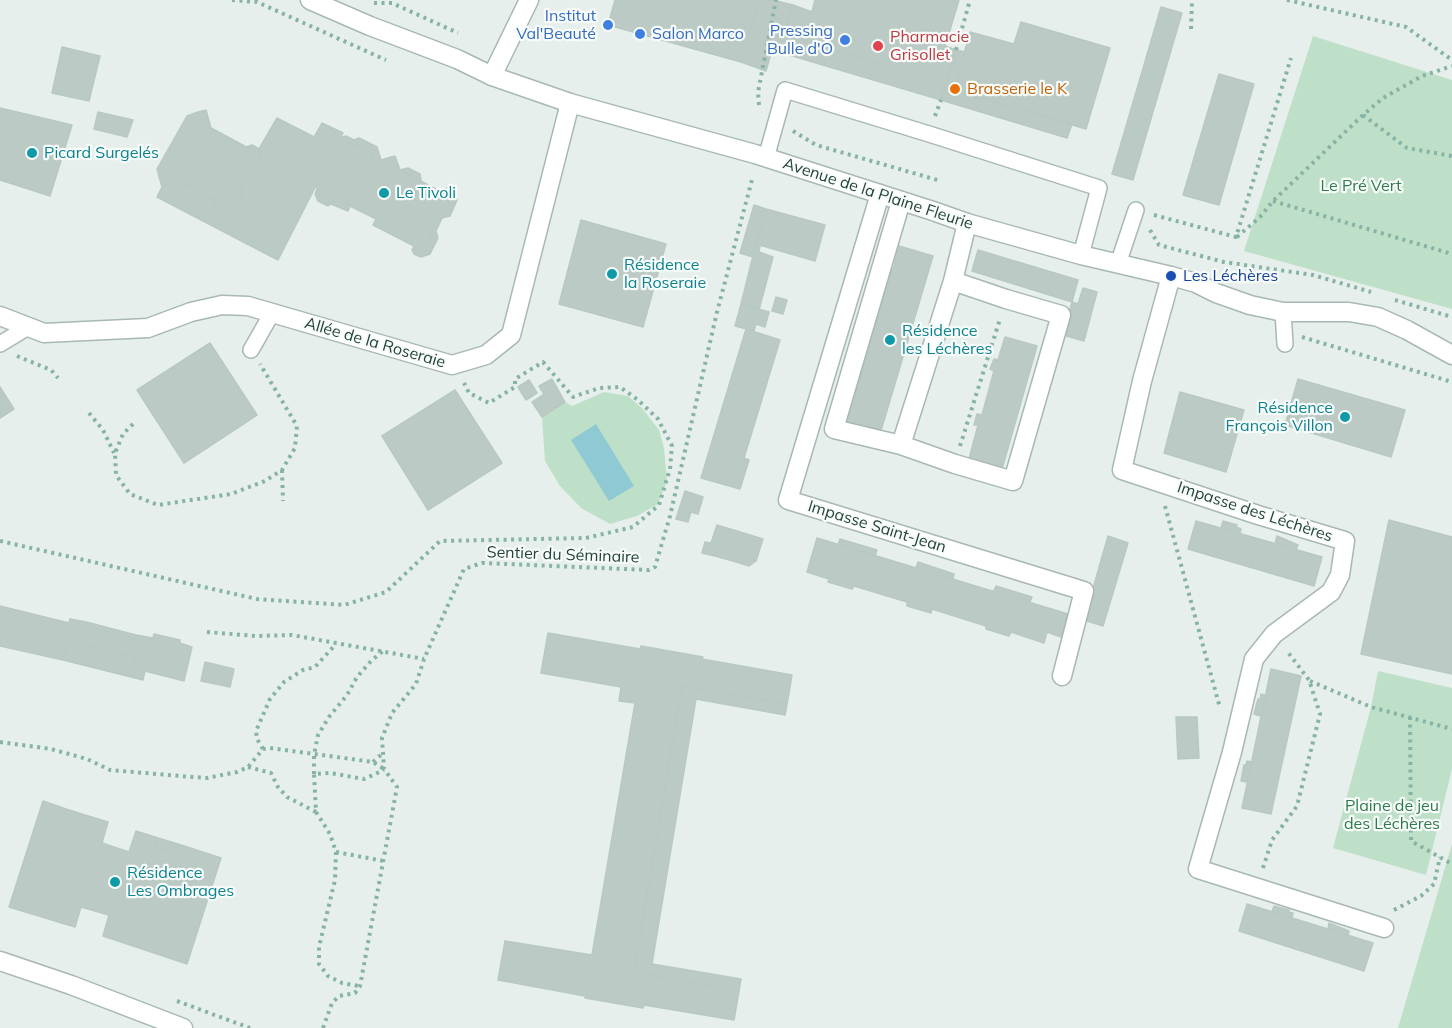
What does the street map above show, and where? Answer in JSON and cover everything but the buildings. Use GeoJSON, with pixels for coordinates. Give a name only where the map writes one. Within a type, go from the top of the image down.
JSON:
{"type":"FeatureCollection","features":[{"type":"Feature","properties":{"kind":"street","name":"Avenue de la Plaine Fleurie"},"geometry":{"type":"LineString","coordinates":[[310,0],[457,59],[492,76],[570,103],[766,158],[967,223],[1081,255],[1171,276],[1250,305],[1283,312],[1348,312],[1378,317],[1452,355]]}},
{"type":"Feature","properties":{"kind":"street"},"geometry":{"type":"LineString","coordinates":[[492,76],[530,0]]}},
{"type":"Feature","properties":{"kind":"street","name":"Allée de la Roseraie"},"geometry":{"type":"LineString","coordinates":[[0,316],[44,333],[148,328],[191,312],[222,305],[248,306],[452,365],[486,356],[511,335],[570,103]]}},
{"type":"Feature","properties":{"kind":"street","name":"Impasse Saint-Jean"},"geometry":{"type":"LineString","coordinates":[[880,194],[788,500],[1084,591],[1062,676]]}},
{"type":"Feature","properties":{"kind":"street"},"geometry":{"type":"LineString","coordinates":[[901,201],[834,429],[901,446],[1014,482],[1061,315],[953,281]]}},
{"type":"Feature","properties":{"kind":"street"},"geometry":{"type":"LineString","coordinates":[[901,446],[953,281],[967,223]]}},
{"type":"Feature","properties":{"kind":"street","name":"Impasse des Léchères"},"geometry":{"type":"LineString","coordinates":[[1171,276],[1142,381],[1122,470],[1345,541],[1340,575],[1331,592],[1274,634],[1254,659],[1232,752],[1198,869],[1384,928]]}},
{"type":"Feature","properties":{"kind":"street"},"geometry":{"type":"LineString","coordinates":[[0,961],[71,985],[183,1028]]}},
{"type":"Feature","properties":{"kind":"lane"},"geometry":{"type":"LineString","coordinates":[[766,158],[785,90],[1099,188],[1081,255]]}},
{"type":"Feature","properties":{"kind":"lane"},"geometry":{"type":"LineString","coordinates":[[1118,264],[1136,210]]}},
{"type":"Feature","properties":{"kind":"lane"},"geometry":{"type":"LineString","coordinates":[[1283,312],[1285,337]]}},
{"type":"Feature","properties":{"kind":"lane"},"geometry":{"type":"LineString","coordinates":[[251,350],[272,313]]}},
{"type":"Feature","properties":{"kind":"lane"},"geometry":{"type":"LineString","coordinates":[[5,348],[28,327]]}},
{"type":"Feature","properties":{"kind":"path"},"geometry":{"type":"LineString","coordinates":[[232,0],[257,2],[386,60]]}},
{"type":"Feature","properties":{"kind":"path"},"geometry":{"type":"LineString","coordinates":[[759,111],[758,92],[776,0]]}},
{"type":"Feature","properties":{"kind":"path"},"geometry":{"type":"LineString","coordinates":[[956,50],[970,0]]}},
{"type":"Feature","properties":{"kind":"path"},"geometry":{"type":"LineString","coordinates":[[1191,29],[1192,0]]}},
{"type":"Feature","properties":{"kind":"path"},"geometry":{"type":"LineString","coordinates":[[1287,0],[1406,27],[1452,60]]}},
{"type":"Feature","properties":{"kind":"path"},"geometry":{"type":"LineString","coordinates":[[374,3],[392,3],[458,33]]}},
{"type":"Feature","properties":{"kind":"path"},"geometry":{"type":"LineString","coordinates":[[1236,237],[1291,58]]}},
{"type":"Feature","properties":{"kind":"path"},"geometry":{"type":"LineString","coordinates":[[1236,237],[1260,217],[1273,201],[1363,114],[1383,98],[1422,76],[1452,66]]}},
{"type":"Feature","properties":{"kind":"path"},"geometry":{"type":"LineString","coordinates":[[1363,114],[1407,148],[1452,156]]}},
{"type":"Feature","properties":{"kind":"path"},"geometry":{"type":"LineString","coordinates":[[775,125],[792,130],[816,145],[940,181]]}},
{"type":"Feature","properties":{"kind":"path","name":"Sentier du Séminaire"},"geometry":{"type":"LineString","coordinates":[[358,986],[384,861],[396,787],[384,770],[382,738],[392,713],[416,684],[424,659],[464,569],[474,564],[649,570],[655,567],[670,516],[722,291],[753,176]]}},
{"type":"Feature","properties":{"kind":"path"},"geometry":{"type":"LineString","coordinates":[[1273,201],[1452,255]]}},
{"type":"Feature","properties":{"kind":"path"},"geometry":{"type":"LineString","coordinates":[[1136,210],[1236,237]]}},
{"type":"Feature","properties":{"kind":"path"},"geometry":{"type":"LineString","coordinates":[[1151,230],[1160,245],[1224,262],[1313,275],[1375,294]]}},
{"type":"Feature","properties":{"kind":"path"},"geometry":{"type":"LineString","coordinates":[[1157,252],[1160,245]]}},
{"type":"Feature","properties":{"kind":"path"},"geometry":{"type":"LineString","coordinates":[[1196,262],[1201,256]]}},
{"type":"Feature","properties":{"kind":"path"},"geometry":{"type":"LineString","coordinates":[[1385,297],[1452,317]]}},
{"type":"Feature","properties":{"kind":"path"},"geometry":{"type":"LineString","coordinates":[[955,464],[1006,299]]}},
{"type":"Feature","properties":{"kind":"path"},"geometry":{"type":"LineString","coordinates":[[1285,337],[1452,382]]}},
{"type":"Feature","properties":{"kind":"path"},"geometry":{"type":"LineString","coordinates":[[5,348],[51,370],[58,378]]}},
{"type":"Feature","properties":{"kind":"path"},"geometry":{"type":"LineString","coordinates":[[89,413],[103,430],[115,453],[116,475],[130,494],[158,505],[231,494],[265,481],[282,471],[295,448],[297,426],[280,394],[251,350]]}},
{"type":"Feature","properties":{"kind":"path"},"geometry":{"type":"LineString","coordinates":[[0,541],[257,599],[344,605],[386,592],[440,541],[586,538],[633,527],[659,505],[670,469],[672,446],[657,419],[638,400],[620,387],[599,388],[573,397],[543,362],[515,379],[515,387],[489,403],[469,393],[452,365]]}},
{"type":"Feature","properties":{"kind":"path"},"geometry":{"type":"LineString","coordinates":[[115,453],[123,434],[134,424]]}},
{"type":"Feature","properties":{"kind":"path"},"geometry":{"type":"LineString","coordinates":[[282,471],[283,501]]}},
{"type":"Feature","properties":{"kind":"path"},"geometry":{"type":"LineString","coordinates":[[1161,482],[1162,495],[1223,718]]}},
{"type":"Feature","properties":{"kind":"path"},"geometry":{"type":"LineString","coordinates":[[207,632],[255,636],[292,635],[424,659]]}},
{"type":"Feature","properties":{"kind":"path"},"geometry":{"type":"LineString","coordinates":[[1257,888],[1272,840],[1297,806],[1320,714],[1309,681],[1274,634]]}},
{"type":"Feature","properties":{"kind":"path"},"geometry":{"type":"LineString","coordinates":[[263,749],[257,739],[256,731],[270,699],[284,682],[303,670],[315,667],[337,644]]}},
{"type":"Feature","properties":{"kind":"path"},"geometry":{"type":"LineString","coordinates":[[323,1028],[332,1003],[339,996],[355,993],[358,986],[328,976],[319,964],[319,947],[335,880],[336,852],[330,834],[316,812],[314,755],[318,735],[329,717],[347,695],[357,677],[383,651]]}},
{"type":"Feature","properties":{"kind":"path"},"geometry":{"type":"LineString","coordinates":[[1309,681],[1371,707],[1452,729]]}},
{"type":"Feature","properties":{"kind":"path"},"geometry":{"type":"LineString","coordinates":[[1410,717],[1411,841],[1452,864]]}},
{"type":"Feature","properties":{"kind":"path"},"geometry":{"type":"LineString","coordinates":[[0,742],[51,749],[87,759],[110,770],[207,778],[237,772],[248,767],[263,749],[270,748],[373,762],[384,770],[364,779],[330,773],[314,774]]}},
{"type":"Feature","properties":{"kind":"path"},"geometry":{"type":"LineString","coordinates":[[373,762],[383,753]]}},
{"type":"Feature","properties":{"kind":"path"},"geometry":{"type":"LineString","coordinates":[[248,767],[271,773],[278,787],[287,797],[316,812]]}},
{"type":"Feature","properties":{"kind":"path"},"geometry":{"type":"LineString","coordinates":[[336,852],[384,861]]}},
{"type":"Feature","properties":{"kind":"path"},"geometry":{"type":"LineString","coordinates":[[1384,928],[1390,912],[1406,906],[1434,884],[1440,857]]}},
{"type":"Feature","properties":{"kind":"green space","name":"Le Pré Vert"},"geometry":{"type":"Polygon","coordinates":[[[1313,36],[1452,80],[1452,309],[1244,251],[1313,36]]]}},
{"type":"Feature","properties":{"kind":"green space"},"geometry":{"type":"Polygon","coordinates":[[[552,379],[565,402],[572,406],[604,392],[628,396],[642,408],[659,430],[664,448],[667,481],[658,504],[637,516],[610,524],[581,508],[560,486],[545,461],[542,417],[532,402],[544,394],[539,386],[552,379]]]}},
{"type":"Feature","properties":{"kind":"green space","name":"Plaine de jeu des Léchères"},"geometry":{"type":"Polygon","coordinates":[[[1378,671],[1452,688],[1452,769],[1426,875],[1333,848],[1371,707],[1378,671]]]}},
{"type":"Feature","properties":{"kind":"green space"},"geometry":{"type":"Polygon","coordinates":[[[1452,844],[1452,1028],[1398,1028],[1452,844]]]}},
{"type":"Feature","properties":{"kind":"water"},"geometry":{"type":"Polygon","coordinates":[[[596,424],[634,486],[609,501],[571,440],[596,424]]]}},
{"type":"Feature","properties":{"kind":"place","name":"Institut Val'Beauté"},"geometry":{"type":"Point","coordinates":[608,25]}},
{"type":"Feature","properties":{"kind":"place","name":"Salon Marco"},"geometry":{"type":"Point","coordinates":[640,34]}},
{"type":"Feature","properties":{"kind":"place","name":"Pressing Bulle d'O"},"geometry":{"type":"Point","coordinates":[845,40]}},
{"type":"Feature","properties":{"kind":"place","name":"Pharmacie Grisollet"},"geometry":{"type":"Point","coordinates":[878,46]}},
{"type":"Feature","properties":{"kind":"place","name":"Brasserie le K"},"geometry":{"type":"Point","coordinates":[955,89]}},
{"type":"Feature","properties":{"kind":"place","name":"Picard Surgelés"},"geometry":{"type":"Point","coordinates":[32,153]}},
{"type":"Feature","properties":{"kind":"place","name":"Le Tivoli"},"geometry":{"type":"Point","coordinates":[384,193]}},
{"type":"Feature","properties":{"kind":"place","name":"Résidence la Roseraie"},"geometry":{"type":"Point","coordinates":[612,274]}},
{"type":"Feature","properties":{"kind":"place","name":"Les Léchères"},"geometry":{"type":"Point","coordinates":[1171,276]}},
{"type":"Feature","properties":{"kind":"place","name":"Résidence les Léchères"},"geometry":{"type":"Point","coordinates":[890,340]}},
{"type":"Feature","properties":{"kind":"place","name":"Résidence François Villon"},"geometry":{"type":"Point","coordinates":[1345,417]}},
{"type":"Feature","properties":{"kind":"place","name":"Résidence Les Ombrages"},"geometry":{"type":"Point","coordinates":[115,882]}}]}
